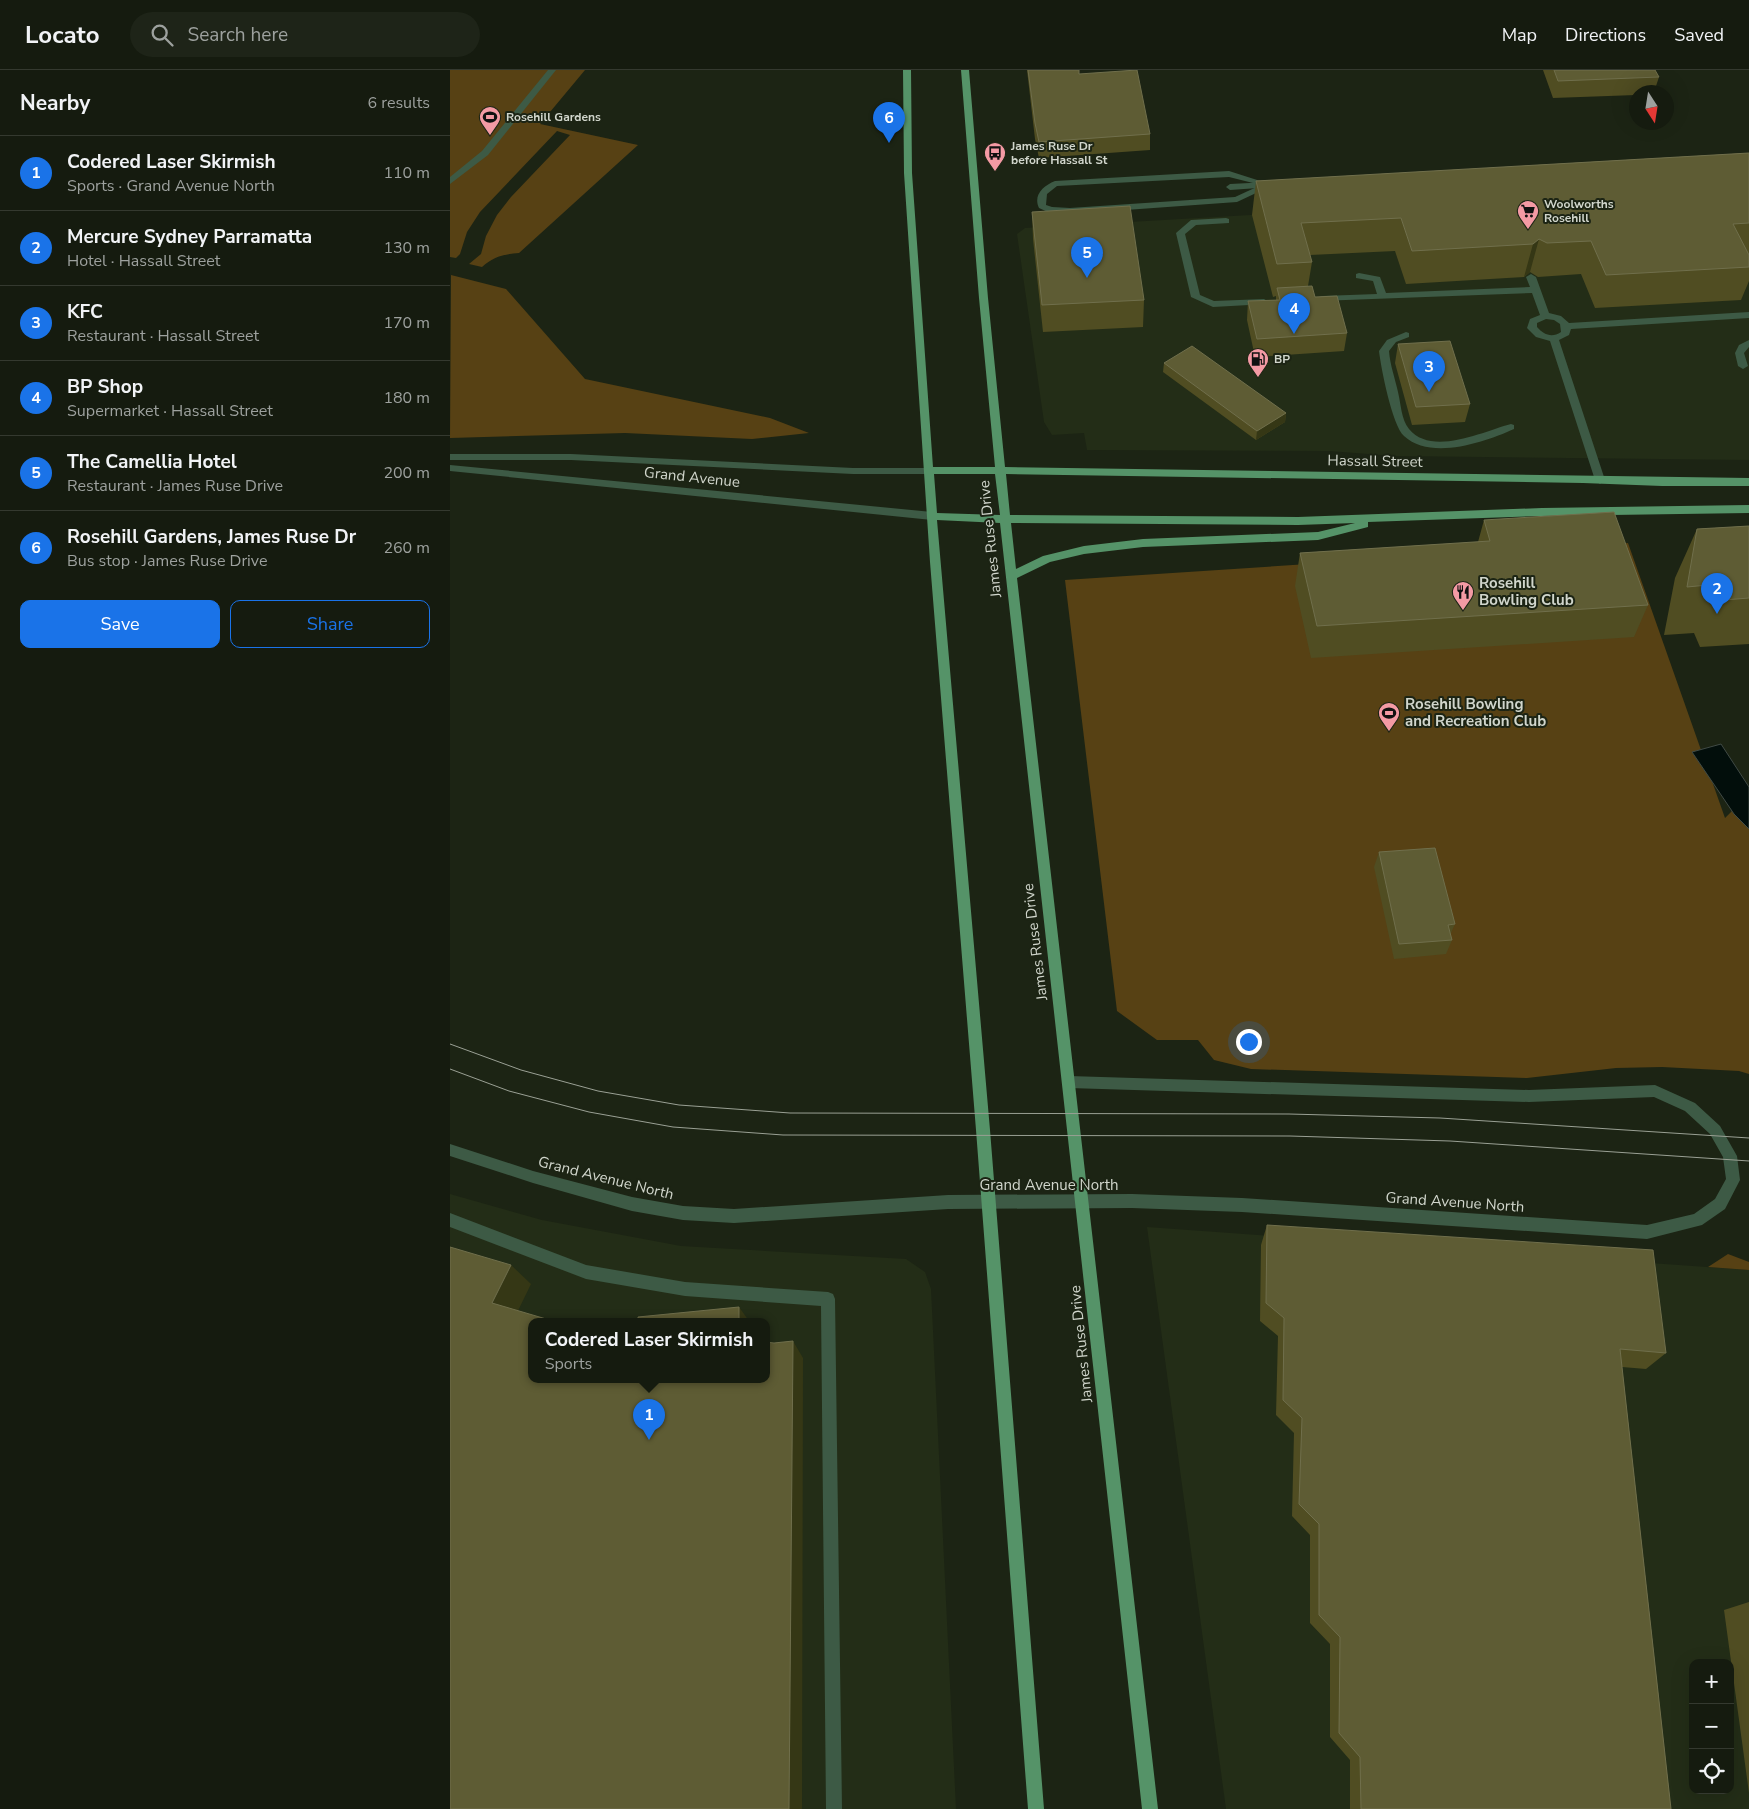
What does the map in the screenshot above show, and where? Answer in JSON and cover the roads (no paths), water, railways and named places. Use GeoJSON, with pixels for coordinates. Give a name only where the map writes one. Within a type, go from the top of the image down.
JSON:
{"type":"FeatureCollection","features":[{"type":"Feature","properties":{"kind":"main road"},"geometry":{"type":"LineString","coordinates":[[907,70],[908,173],[932,516],[1036,1809]]}},
{"type":"Feature","properties":{"kind":"main road","name":"James Ruse Drive"},"geometry":{"type":"LineString","coordinates":[[964,70],[974,202],[1004,519],[1083,1202],[1150,1809]]}},
{"type":"Feature","properties":{"kind":"main road","name":"Hassall Street"},"geometry":{"type":"LineString","coordinates":[[929,471],[1000,470],[1749,482]]}},
{"type":"Feature","properties":{"kind":"main road"},"geometry":{"type":"LineString","coordinates":[[932,516],[1004,519],[1298,520],[1638,510],[1749,509]]}},
{"type":"Feature","properties":{"kind":"main road"},"geometry":{"type":"LineString","coordinates":[[1011,576],[1047,559],[1078,551],[1143,543],[1318,536],[1386,518]]}},
{"type":"Feature","properties":{"kind":"street"},"geometry":{"type":"LineString","coordinates":[[450,181],[484,153],[552,70]]}},
{"type":"Feature","properties":{"kind":"street"},"geometry":{"type":"LineString","coordinates":[[1229,174],[1268,184],[1237,199],[1070,212],[1050,210],[1042,206],[1040,199],[1044,190],[1055,184],[1085,181],[1229,174]]}},
{"type":"Feature","properties":{"kind":"street"},"geometry":{"type":"LineString","coordinates":[[1230,187],[1278,184]]}},
{"type":"Feature","properties":{"kind":"street"},"geometry":{"type":"LineString","coordinates":[[1226,221],[1194,222],[1180,233],[1196,297],[1212,304],[1274,302]]}},
{"type":"Feature","properties":{"kind":"street"},"geometry":{"type":"LineString","coordinates":[[1360,276],[1377,279],[1382,296]]}},
{"type":"Feature","properties":{"kind":"street"},"geometry":{"type":"LineString","coordinates":[[1531,277],[1545,316]]}},
{"type":"Feature","properties":{"kind":"street"},"geometry":{"type":"LineString","coordinates":[[1313,300],[1536,290]]}},
{"type":"Feature","properties":{"kind":"street"},"geometry":{"type":"LineString","coordinates":[[1567,326],[1566,333],[1554,338],[1538,334],[1532,328],[1536,319],[1545,316],[1556,318],[1567,326],[1749,315]]}},
{"type":"Feature","properties":{"kind":"street"},"geometry":{"type":"LineString","coordinates":[[1406,335],[1393,339],[1386,345],[1384,351],[1398,412],[1408,433],[1420,440],[1451,444],[1469,442],[1512,427]]}},
{"type":"Feature","properties":{"kind":"street"},"geometry":{"type":"LineString","coordinates":[[1554,338],[1600,480]]}},
{"type":"Feature","properties":{"kind":"street"},"geometry":{"type":"LineString","coordinates":[[1742,366],[1738,355],[1740,349],[1749,343]]}},
{"type":"Feature","properties":{"kind":"street","name":"Grand Avenue"},"geometry":{"type":"LineString","coordinates":[[450,457],[571,457],[843,471],[929,471]]}},
{"type":"Feature","properties":{"kind":"street","name":"Grand Avenue"},"geometry":{"type":"LineString","coordinates":[[450,468],[932,516]]}},
{"type":"Feature","properties":{"kind":"street","name":"Grand Avenue North"},"geometry":{"type":"LineString","coordinates":[[450,1150],[533,1177],[614,1199],[683,1213],[734,1216],[948,1202],[1083,1202],[1242,1205],[1647,1232],[1697,1220],[1720,1204],[1733,1180],[1730,1156],[1715,1130],[1690,1107],[1655,1091],[1529,1096],[1069,1082]]}},
{"type":"Feature","properties":{"kind":"street"},"geometry":{"type":"LineString","coordinates":[[450,1220],[586,1272],[686,1289],[828,1299],[834,1809]]}},
{"type":"Feature","properties":{"kind":"tram line"},"geometry":{"type":"LineString","coordinates":[[450,1044],[521,1070],[598,1091],[679,1105],[790,1113],[1289,1114],[1440,1118],[1749,1138]]}},
{"type":"Feature","properties":{"kind":"tram line"},"geometry":{"type":"LineString","coordinates":[[450,1069],[509,1091],[589,1112],[673,1127],[783,1135],[1290,1136],[1450,1141],[1749,1161]]}},
{"type":"Feature","properties":{"kind":"place","name":"Rosehill Gardens"},"geometry":{"type":"Point","coordinates":[490,136]}},
{"type":"Feature","properties":{"kind":"place","name":"Rosehill Gardens, James Ruse Dr"},"geometry":{"type":"Point","coordinates":[889,143]}},
{"type":"Feature","properties":{"kind":"place","name":"James Ruse Dr before Hassall St"},"geometry":{"type":"Point","coordinates":[995,172]}},
{"type":"Feature","properties":{"kind":"place","name":"Woolworths Rosehill"},"geometry":{"type":"Point","coordinates":[1528,230]}},
{"type":"Feature","properties":{"kind":"place","name":"The Camellia Hotel"},"geometry":{"type":"Point","coordinates":[1087,278]}},
{"type":"Feature","properties":{"kind":"place","name":"BP Shop"},"geometry":{"type":"Point","coordinates":[1294,334]}},
{"type":"Feature","properties":{"kind":"place","name":"BP"},"geometry":{"type":"Point","coordinates":[1258,378]}},
{"type":"Feature","properties":{"kind":"place","name":"KFC"},"geometry":{"type":"Point","coordinates":[1429,392]}},
{"type":"Feature","properties":{"kind":"place","name":"Rosehill Bowling Club"},"geometry":{"type":"Point","coordinates":[1463,611]}},
{"type":"Feature","properties":{"kind":"place","name":"Mercure Sydney Parramatta"},"geometry":{"type":"Point","coordinates":[1717,614]}},
{"type":"Feature","properties":{"kind":"place","name":"Rosehill Bowling and Recreation Club"},"geometry":{"type":"Point","coordinates":[1389,732]}},
{"type":"Feature","properties":{"kind":"place","name":"Codered Laser Skirmish"},"geometry":{"type":"Point","coordinates":[649,1440]}}]}
